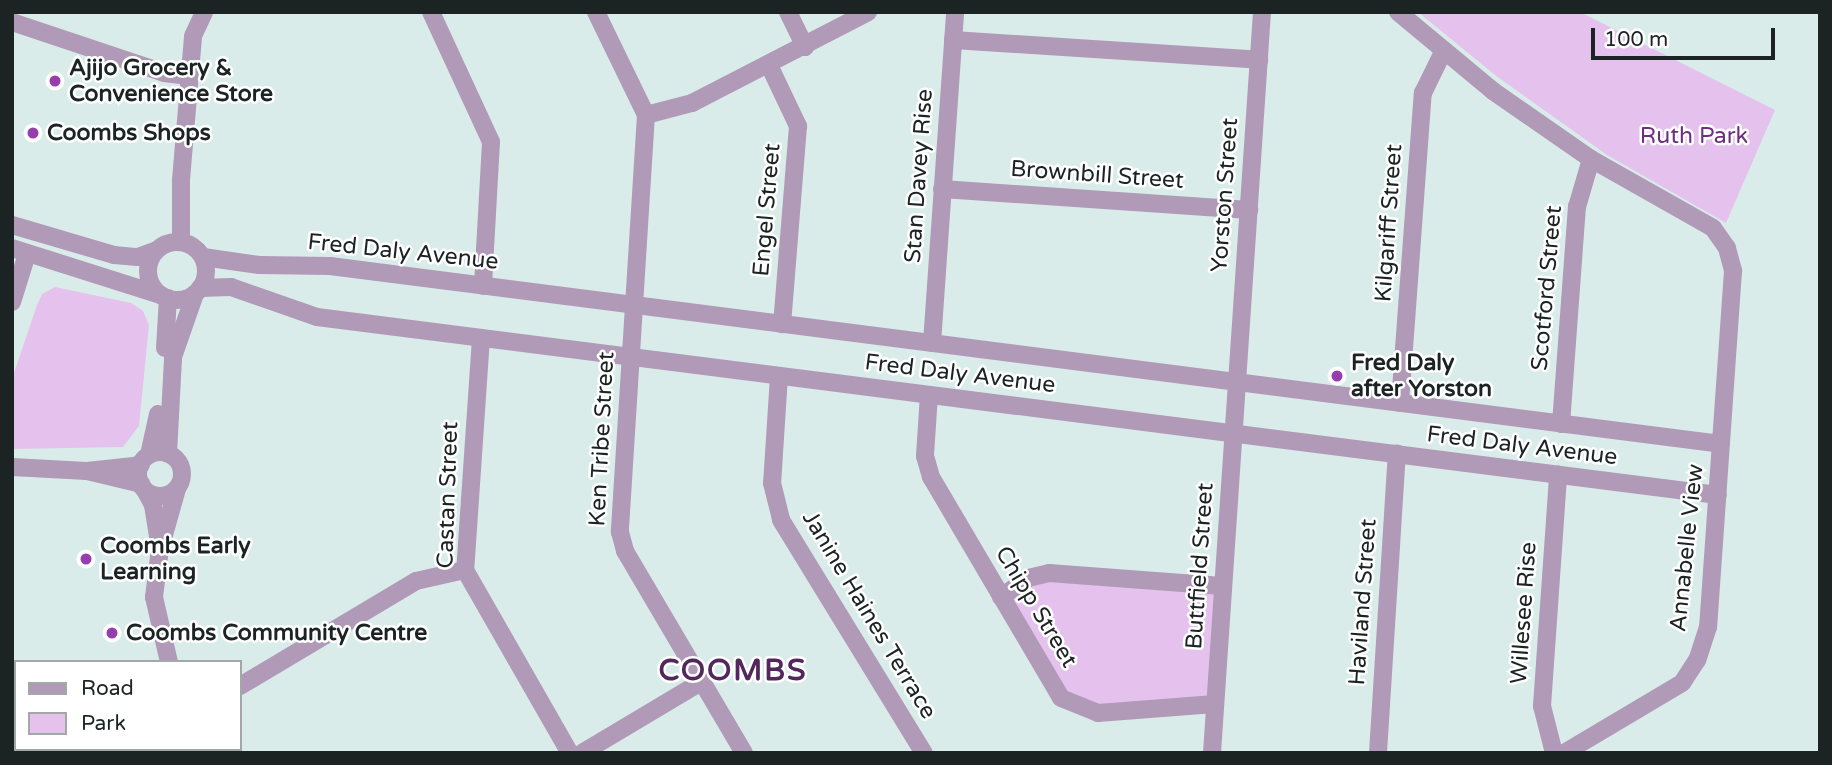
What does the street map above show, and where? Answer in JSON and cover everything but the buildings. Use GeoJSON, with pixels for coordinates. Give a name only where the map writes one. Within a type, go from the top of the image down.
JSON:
{"type":"FeatureCollection","features":[{"type":"Feature","properties":{"kind":"street"},"geometry":{"type":"LineString","coordinates":[[160,549],[153,505],[143,487],[145,460],[157,424],[165,297],[148,274],[167,245],[181,180],[192,36],[204,12]]}},
{"type":"Feature","properties":{"kind":"street"},"geometry":{"type":"LineString","coordinates":[[431,12],[491,142],[483,286]]}},
{"type":"Feature","properties":{"kind":"street"},"geometry":{"type":"LineString","coordinates":[[596,12],[646,115],[692,103],[805,47],[868,12]]}},
{"type":"Feature","properties":{"kind":"street"},"geometry":{"type":"LineString","coordinates":[[788,12],[805,47]]}},
{"type":"Feature","properties":{"kind":"street","name":"Stan Davey Rise"},"geometry":{"type":"LineString","coordinates":[[932,343],[955,12]]}},
{"type":"Feature","properties":{"kind":"street","name":"Yorston Street"},"geometry":{"type":"LineString","coordinates":[[1237,382],[1262,12]]}},
{"type":"Feature","properties":{"kind":"street","name":"Annabelle View"},"geometry":{"type":"LineString","coordinates":[[1398,12],[1443,52],[1591,159],[1713,228],[1727,248],[1734,271],[1708,627],[1697,660],[1682,682],[1564,753]]}},
{"type":"Feature","properties":{"kind":"street"},"geometry":{"type":"LineString","coordinates":[[12,22],[164,73],[189,76]]}},
{"type":"Feature","properties":{"kind":"street"},"geometry":{"type":"LineString","coordinates":[[953,40],[1259,60]]}},
{"type":"Feature","properties":{"kind":"street","name":"Kilgariff Street"},"geometry":{"type":"LineString","coordinates":[[1400,403],[1423,93],[1443,52]]}},
{"type":"Feature","properties":{"kind":"street","name":"Engel Street"},"geometry":{"type":"LineString","coordinates":[[769,65],[798,126],[782,324]]}},
{"type":"Feature","properties":{"kind":"street","name":"Ken Tribe Street"},"geometry":{"type":"LineString","coordinates":[[646,115],[620,532],[625,551],[744,753]]}},
{"type":"Feature","properties":{"kind":"street","name":"Scotford Street"},"geometry":{"type":"LineString","coordinates":[[1561,424],[1577,207],[1591,159]]}},
{"type":"Feature","properties":{"kind":"street","name":"Brownbill Street"},"geometry":{"type":"LineString","coordinates":[[943,189],[1248,210]]}},
{"type":"Feature","properties":{"kind":"street"},"geometry":{"type":"LineString","coordinates":[[12,225],[114,255],[138,257],[167,245]]}},
{"type":"Feature","properties":{"kind":"street","name":"Fred Daly Avenue"},"geometry":{"type":"LineString","coordinates":[[167,245],[203,257],[259,265],[330,266],[1721,444]]}},
{"type":"Feature","properties":{"kind":"street"},"geometry":{"type":"LineString","coordinates":[[12,302],[20,251]]}},
{"type":"Feature","properties":{"kind":"street","name":"Fred Daly Avenue"},"geometry":{"type":"LineString","coordinates":[[20,251],[165,297],[231,287],[317,317],[1718,495]]}},
{"type":"Feature","properties":{"kind":"street"},"geometry":{"type":"LineString","coordinates":[[169,660],[154,597],[160,549],[182,469],[168,454],[173,357],[206,273],[203,257]]}},
{"type":"Feature","properties":{"kind":"street","name":"Castan Street"},"geometry":{"type":"LineString","coordinates":[[481,338],[465,570],[570,753]]}},
{"type":"Feature","properties":{"kind":"street","name":"Janine Haines Terrace"},"geometry":{"type":"LineString","coordinates":[[779,376],[772,483],[781,520],[924,753]]}},
{"type":"Feature","properties":{"kind":"street","name":"Buttfield Street"},"geometry":{"type":"LineString","coordinates":[[1212,753],[1237,382]]}},
{"type":"Feature","properties":{"kind":"street","name":"Chipp Street"},"geometry":{"type":"LineString","coordinates":[[929,395],[925,456],[931,478],[1061,698],[1098,713],[1215,704]]}},
{"type":"Feature","properties":{"kind":"street"},"geometry":{"type":"LineString","coordinates":[[87,471],[168,454]]}},
{"type":"Feature","properties":{"kind":"street","name":"Haviland Street"},"geometry":{"type":"LineString","coordinates":[[1377,753],[1397,454]]}},
{"type":"Feature","properties":{"kind":"street"},"geometry":{"type":"LineString","coordinates":[[12,467],[87,471],[143,487],[159,496],[177,489]]}},
{"type":"Feature","properties":{"kind":"street","name":"Willesee Rise"},"geometry":{"type":"LineString","coordinates":[[1554,753],[1542,706],[1558,475]]}},
{"type":"Feature","properties":{"kind":"street"},"geometry":{"type":"LineString","coordinates":[[242,684],[415,581],[465,570]]}},
{"type":"Feature","properties":{"kind":"street"},"geometry":{"type":"LineString","coordinates":[[1002,597],[1028,578],[1049,573],[1223,586]]}},
{"type":"Feature","properties":{"kind":"street"},"geometry":{"type":"LineString","coordinates":[[582,753],[701,682]]}},
{"type":"Feature","properties":{"kind":"green space","name":"Ruth Park"},"geometry":{"type":"Polygon","coordinates":[[[1418,12],[1580,12],[1775,110],[1726,223],[1607,155],[1495,75],[1418,12]]]}},
{"type":"Feature","properties":{"kind":"green space"},"geometry":{"type":"Polygon","coordinates":[[[55,287],[131,303],[143,311],[149,325],[139,426],[123,447],[12,449],[12,379],[42,294],[55,287]]]}},
{"type":"Feature","properties":{"kind":"green space"},"geometry":{"type":"Polygon","coordinates":[[[1028,578],[1223,586],[1215,704],[1098,713],[1061,698],[1001,597],[1028,578]]]}},
{"type":"Feature","properties":{"kind":"place","name":"Ajijo Grocery & Convenience Store"},"geometry":{"type":"Point","coordinates":[55,81]}},
{"type":"Feature","properties":{"kind":"place","name":"Coombs Shops"},"geometry":{"type":"Point","coordinates":[33,133]}},
{"type":"Feature","properties":{"kind":"place","name":"Fred Daly after Yorston"},"geometry":{"type":"Point","coordinates":[1337,376]}},
{"type":"Feature","properties":{"kind":"place","name":"Coombs Early Learning"},"geometry":{"type":"Point","coordinates":[86,559]}},
{"type":"Feature","properties":{"kind":"place","name":"Coombs Community Centre"},"geometry":{"type":"Point","coordinates":[112,633]}},
{"type":"Feature","properties":{"kind":"district","name":"COOMBS"},"geometry":{"type":"Point","coordinates":[733,671]}}]}
